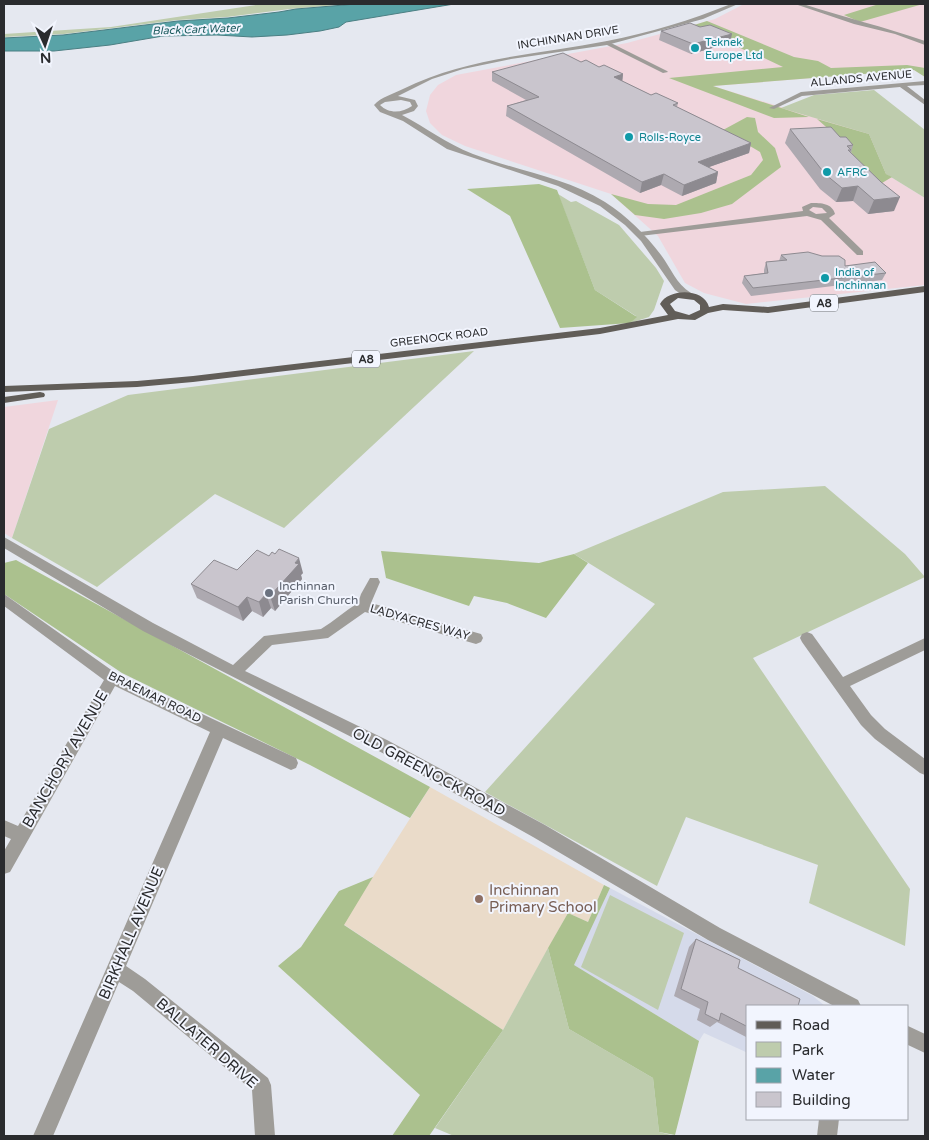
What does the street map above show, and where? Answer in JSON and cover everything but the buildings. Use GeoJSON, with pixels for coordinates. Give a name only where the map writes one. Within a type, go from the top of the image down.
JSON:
{"type":"FeatureCollection","features":[{"type":"Feature","properties":{"kind":"main road","name":"A8"},"geometry":{"type":"LineString","coordinates":[[669,298],[678,295],[688,296],[723,307],[768,310],[925,289]]}},
{"type":"Feature","properties":{"kind":"main road"},"geometry":{"type":"LineString","coordinates":[[655,320],[666,308],[665,304],[669,298]]}},
{"type":"Feature","properties":{"kind":"main road"},"geometry":{"type":"LineString","coordinates":[[700,300],[705,307],[705,311]]}},
{"type":"Feature","properties":{"kind":"main road","name":"A8"},"geometry":{"type":"LineString","coordinates":[[680,316],[695,317],[705,311],[723,307]]}},
{"type":"Feature","properties":{"kind":"main road"},"geometry":{"type":"LineString","coordinates":[[666,308],[680,316]]}},
{"type":"Feature","properties":{"kind":"main road","name":"GREENOCK ROAD"},"geometry":{"type":"LineString","coordinates":[[4,389],[203,378],[600,331],[680,316]]}},
{"type":"Feature","properties":{"kind":"main road","name":"GREENOCK ROAD"},"geometry":{"type":"LineString","coordinates":[[4,400],[57,393],[76,386]]}},
{"type":"Feature","properties":{"kind":"street","name":"INCHINNAN DRIVE"},"geometry":{"type":"LineString","coordinates":[[405,95],[435,76],[477,64],[607,43],[677,25],[735,4]]}},
{"type":"Feature","properties":{"kind":"street"},"geometry":{"type":"LineString","coordinates":[[798,4],[856,24],[897,33],[925,43]]}},
{"type":"Feature","properties":{"kind":"street"},"geometry":{"type":"LineString","coordinates":[[607,43],[665,72]]}},
{"type":"Feature","properties":{"kind":"street"},"geometry":{"type":"LineString","coordinates":[[626,58],[634,56]]}},
{"type":"Feature","properties":{"kind":"street","name":"ALLANDS AVENUE"},"geometry":{"type":"LineString","coordinates":[[772,108],[801,94],[925,83]]}},
{"type":"Feature","properties":{"kind":"street"},"geometry":{"type":"LineString","coordinates":[[901,85],[925,103]]}},
{"type":"Feature","properties":{"kind":"street"},"geometry":{"type":"LineString","coordinates":[[405,95],[415,104],[408,115],[391,113],[378,108],[379,103],[405,95]]}},
{"type":"Feature","properties":{"kind":"street"},"geometry":{"type":"LineString","coordinates":[[408,115],[413,125],[450,148],[544,178],[584,195],[609,209],[640,234],[664,265],[674,286],[688,296]]}},
{"type":"Feature","properties":{"kind":"street"},"geometry":{"type":"LineString","coordinates":[[640,234],[808,213],[824,217],[860,252]]}},
{"type":"Feature","properties":{"kind":"street"},"geometry":{"type":"LineString","coordinates":[[669,298],[674,286]]}},
{"type":"Feature","properties":{"kind":"street","name":"OLD GREENOCK ROAD"},"geometry":{"type":"LineString","coordinates":[[4,542],[64,579],[234,672],[382,746],[539,831],[714,934],[848,1005]]}},
{"type":"Feature","properties":{"kind":"street"},"geometry":{"type":"LineString","coordinates":[[234,672],[269,640],[322,634],[333,628],[347,616],[364,606],[367,594],[374,582]]}},
{"type":"Feature","properties":{"kind":"street","name":"BRAEMAR ROAD"},"geometry":{"type":"LineString","coordinates":[[4,599],[112,678],[291,763]]}},
{"type":"Feature","properties":{"kind":"street","name":"LADYACRES WAY"},"geometry":{"type":"LineString","coordinates":[[364,606],[476,638]]}},
{"type":"Feature","properties":{"kind":"street"},"geometry":{"type":"LineString","coordinates":[[807,638],[866,720],[880,734],[925,768]]}},
{"type":"Feature","properties":{"kind":"street"},"geometry":{"type":"LineString","coordinates":[[841,684],[925,644]]}},
{"type":"Feature","properties":{"kind":"street","name":"BANCHORY AVENUE"},"geometry":{"type":"LineString","coordinates":[[4,866],[112,678]]}},
{"type":"Feature","properties":{"kind":"street","name":"BIRKHALL AVENUE"},"geometry":{"type":"LineString","coordinates":[[42,1136],[219,729]]}},
{"type":"Feature","properties":{"kind":"street"},"geometry":{"type":"LineString","coordinates":[[4,828],[21,836]]}},
{"type":"Feature","properties":{"kind":"street","name":"BALLATER DRIVE"},"geometry":{"type":"LineString","coordinates":[[115,969],[139,985],[260,1085],[265,1136]]}},
{"type":"Feature","properties":{"kind":"street"},"geometry":{"type":"LineString","coordinates":[[909,1036],[925,1044]]}},
{"type":"Feature","properties":{"kind":"street"},"geometry":{"type":"LineString","coordinates":[[827,1136],[829,1120]]}},
{"type":"Feature","properties":{"kind":"shaded area"},"geometry":{"type":"Polygon","coordinates":[[[744,4],[925,4],[925,77],[914,70],[713,86],[869,134],[886,174],[925,198],[925,285],[746,304],[704,293],[685,283],[658,236],[611,194],[465,146],[442,135],[430,123],[426,111],[430,95],[438,85],[456,75],[627,43],[715,19],[744,4]]]}},
{"type":"Feature","properties":{"kind":"shaded area"},"geometry":{"type":"Polygon","coordinates":[[[58,400],[12,538],[4,533],[4,407],[58,400]]]}},
{"type":"Feature","properties":{"kind":"shaded area","name":"Inchinnan Primary School"},"geometry":{"type":"Polygon","coordinates":[[[430,787],[604,885],[588,922],[568,913],[503,1030],[343,924],[430,787]]]}},
{"type":"Feature","properties":{"kind":"shaded area"},"geometry":{"type":"Polygon","coordinates":[[[610,888],[813,996],[824,1005],[746,1005],[746,1052],[704,1033],[699,1041],[573,965],[610,888]]]}},
{"type":"Feature","properties":{"kind":"green space"},"geometry":{"type":"Polygon","coordinates":[[[262,4],[349,4],[227,17],[178,20],[64,34],[4,37],[4,34],[111,27],[262,4]]]}},
{"type":"Feature","properties":{"kind":"green space"},"geometry":{"type":"Polygon","coordinates":[[[879,4],[923,4],[860,22],[844,15],[879,4]]]}},
{"type":"Feature","properties":{"kind":"green space"},"geometry":{"type":"Polygon","coordinates":[[[707,21],[794,57],[818,61],[831,68],[907,65],[925,68],[925,77],[914,70],[713,86],[809,117],[774,118],[669,78],[783,67],[762,57],[738,55],[749,52],[691,26],[707,21]]]}},
{"type":"Feature","properties":{"kind":"green space"},"geometry":{"type":"Polygon","coordinates":[[[874,90],[925,130],[925,198],[886,174],[869,134],[781,108],[814,95],[874,90]]]}},
{"type":"Feature","properties":{"kind":"green space"},"geometry":{"type":"Polygon","coordinates":[[[747,117],[755,118],[758,132],[775,148],[781,167],[732,204],[701,213],[664,219],[635,215],[611,194],[648,204],[676,205],[751,175],[763,160],[760,152],[723,130],[747,117]]]}},
{"type":"Feature","properties":{"kind":"green space"},"geometry":{"type":"Polygon","coordinates":[[[817,119],[869,134],[886,174],[892,177],[882,183],[873,179],[841,140],[817,119]]]}},
{"type":"Feature","properties":{"kind":"green space"},"geometry":{"type":"Polygon","coordinates":[[[539,184],[557,190],[595,290],[637,317],[630,323],[560,328],[510,216],[467,189],[539,184]]]}},
{"type":"Feature","properties":{"kind":"green space"},"geometry":{"type":"Polygon","coordinates":[[[558,194],[571,202],[576,201],[619,225],[656,268],[664,281],[654,310],[649,317],[630,323],[636,316],[595,290],[558,194]]]}},
{"type":"Feature","properties":{"kind":"green space"},"geometry":{"type":"Polygon","coordinates":[[[474,351],[284,528],[215,494],[97,587],[12,538],[49,429],[128,395],[474,351]]]}},
{"type":"Feature","properties":{"kind":"green space"},"geometry":{"type":"Polygon","coordinates":[[[825,486],[905,554],[925,577],[753,658],[910,889],[905,946],[809,903],[818,865],[686,817],[657,886],[485,792],[655,604],[574,554],[723,492],[825,486]]]}},
{"type":"Feature","properties":{"kind":"green space"},"geometry":{"type":"Polygon","coordinates":[[[381,551],[539,563],[574,554],[588,563],[546,618],[507,603],[474,596],[469,606],[386,578],[381,551]]]}},
{"type":"Feature","properties":{"kind":"green space"},"geometry":{"type":"Polygon","coordinates":[[[16,560],[430,787],[410,818],[310,765],[122,673],[4,594],[4,563],[16,560]]]}},
{"type":"Feature","properties":{"kind":"green space"},"geometry":{"type":"Polygon","coordinates":[[[373,877],[344,925],[503,1030],[429,1136],[392,1136],[420,1095],[278,966],[301,947],[339,891],[373,877]]]}},
{"type":"Feature","properties":{"kind":"green space"},"geometry":{"type":"Polygon","coordinates":[[[604,885],[610,888],[574,965],[699,1041],[675,1135],[659,1132],[653,1078],[569,1029],[548,948],[568,913],[588,922],[604,885]]]}},
{"type":"Feature","properties":{"kind":"green space"},"geometry":{"type":"Polygon","coordinates":[[[610,895],[684,933],[658,1010],[581,967],[610,895]]]}},
{"type":"Feature","properties":{"kind":"green space"},"geometry":{"type":"Polygon","coordinates":[[[548,948],[569,1029],[653,1078],[659,1132],[675,1136],[454,1136],[435,1128],[503,1030],[548,948]]]}},
{"type":"Feature","properties":{"kind":"water","name":"Black Cart Water"},"geometry":{"type":"Polygon","coordinates":[[[356,4],[454,4],[346,22],[339,27],[320,31],[287,35],[252,37],[217,35],[163,36],[110,45],[54,51],[4,51],[4,38],[63,35],[178,21],[228,18],[296,9],[356,4]]]}},
{"type":"Feature","properties":{"kind":"place","name":"Teknek Europe Ltd"},"geometry":{"type":"Point","coordinates":[695,48]}},
{"type":"Feature","properties":{"kind":"place","name":"Rolls-Royce"},"geometry":{"type":"Point","coordinates":[629,137]}},
{"type":"Feature","properties":{"kind":"place","name":"AFRC"},"geometry":{"type":"Point","coordinates":[827,172]}},
{"type":"Feature","properties":{"kind":"place","name":"India of Inchinnan"},"geometry":{"type":"Point","coordinates":[825,278]}},
{"type":"Feature","properties":{"kind":"place","name":"Inchinnan Parish Church"},"geometry":{"type":"Point","coordinates":[269,593]}},
{"type":"Feature","properties":{"kind":"place","name":"Inchinnan Primary School"},"geometry":{"type":"Point","coordinates":[479,899]}}]}
